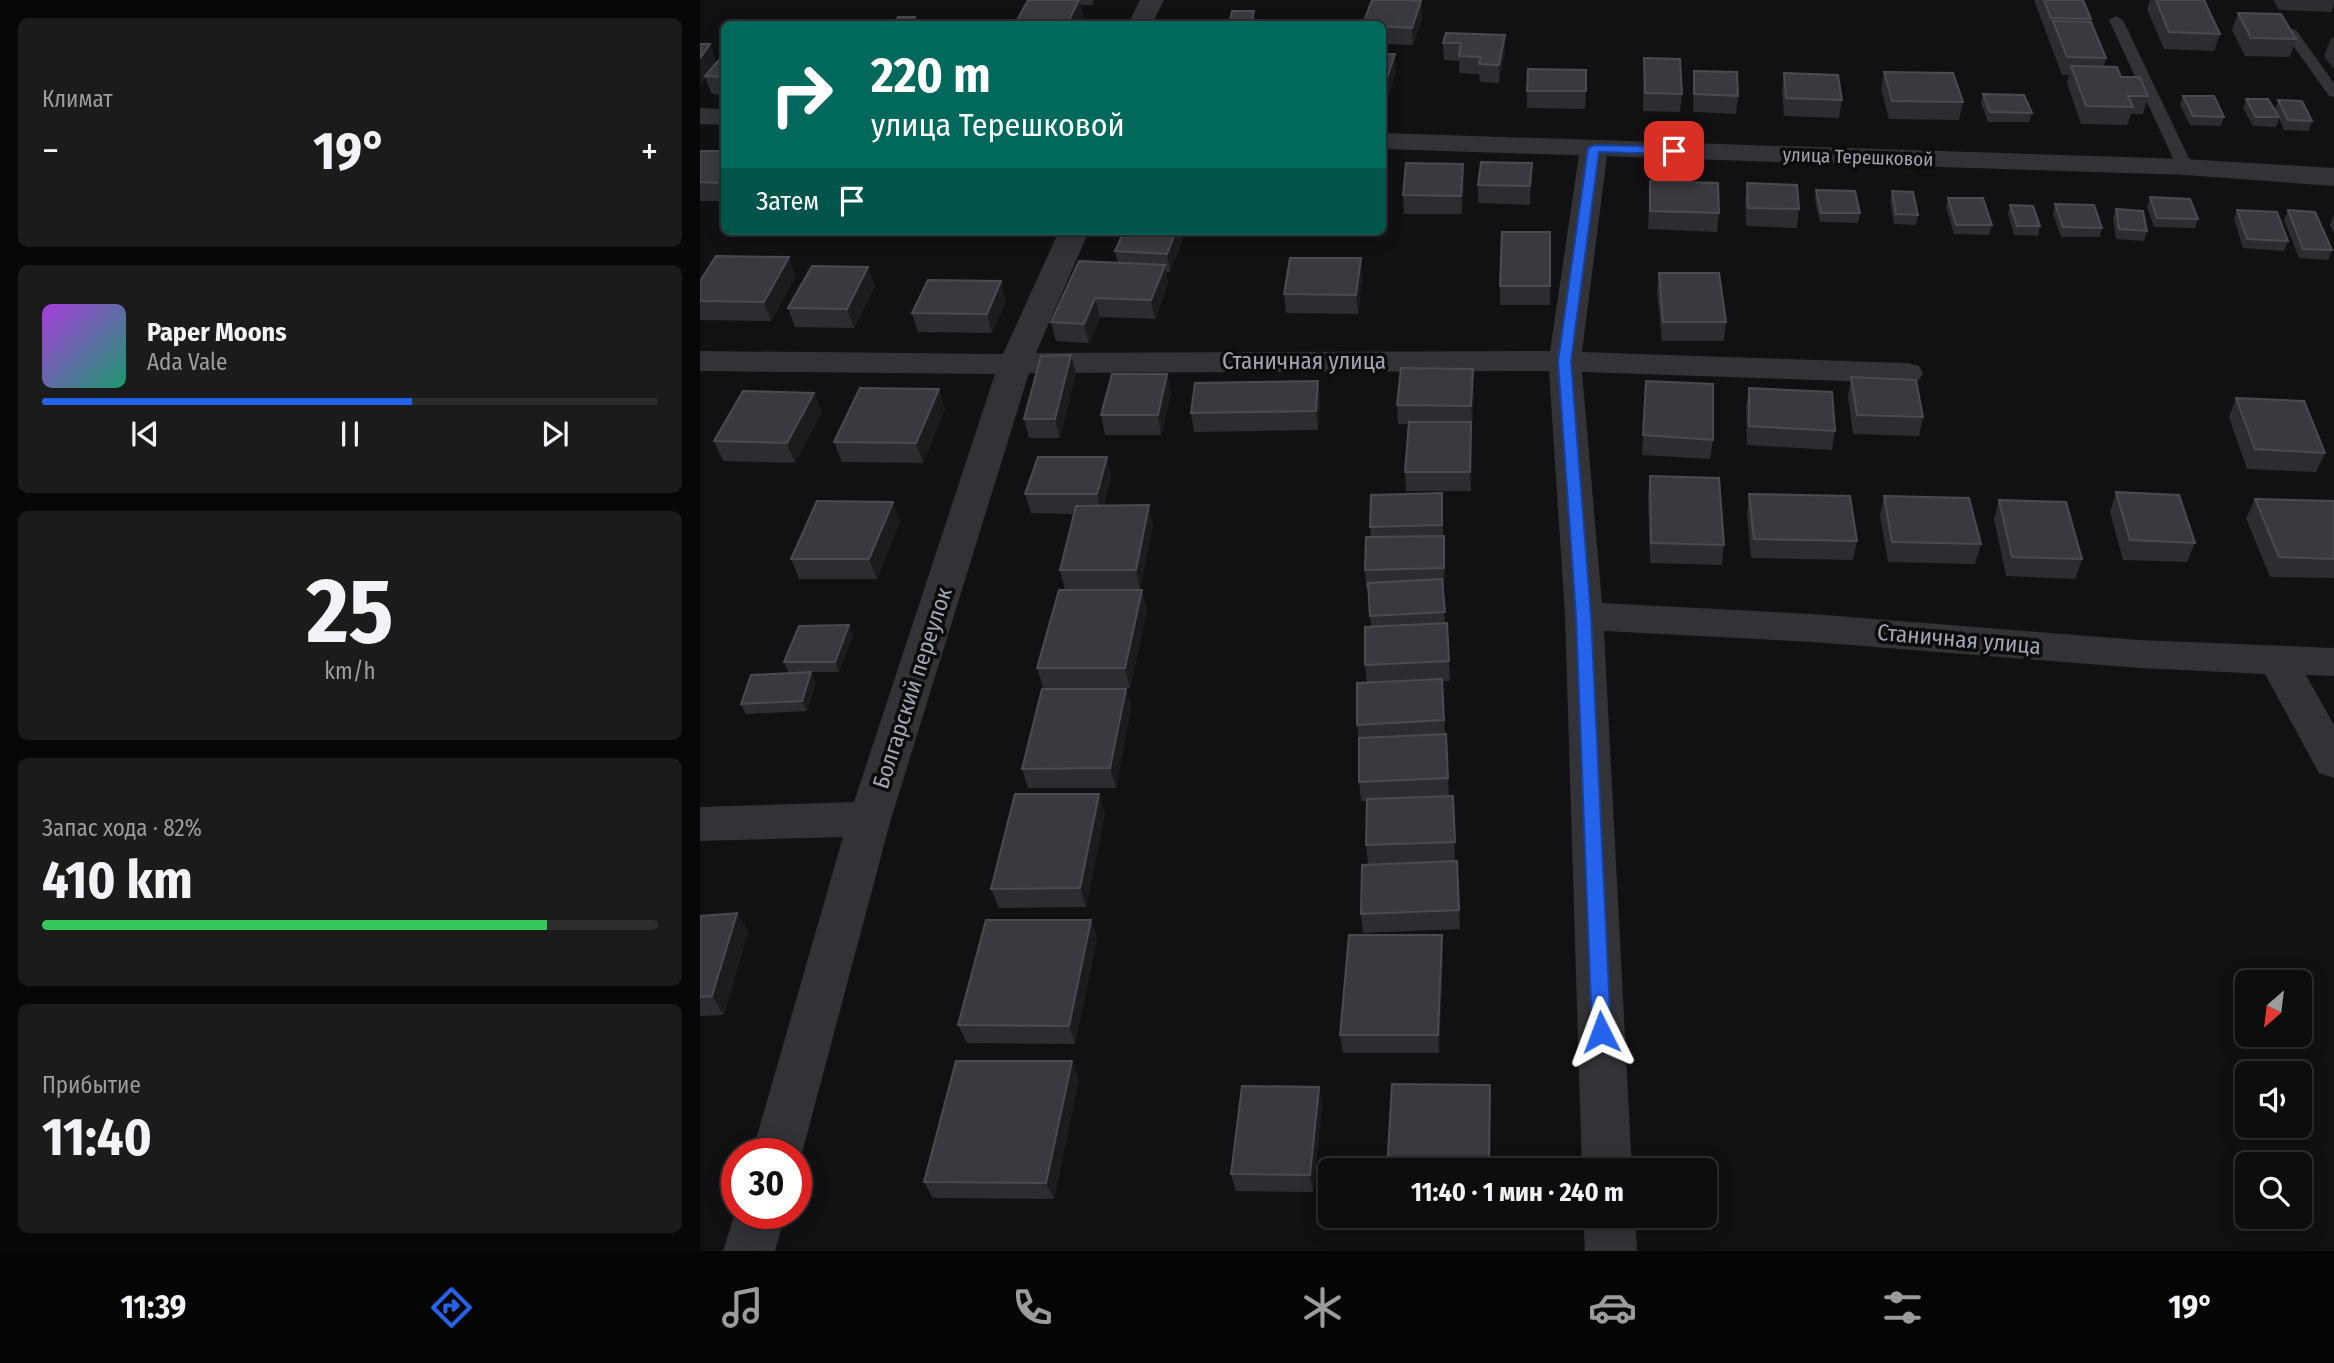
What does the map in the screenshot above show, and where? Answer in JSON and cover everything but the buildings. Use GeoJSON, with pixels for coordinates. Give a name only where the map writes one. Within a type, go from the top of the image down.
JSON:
{"type":"FeatureCollection","features":[{"type":"Feature","properties":{"kind":"street"},"geometry":{"type":"LineString","coordinates":[[1142,21],[1152,0]]}},
{"type":"Feature","properties":{"kind":"street"},"geometry":{"type":"LineString","coordinates":[[700,117],[721,117]]}},
{"type":"Feature","properties":{"kind":"street","name":"улица Терешковой"},"geometry":{"type":"LineString","coordinates":[[1386,141],[2185,167],[2334,177]]}},
{"type":"Feature","properties":{"kind":"street"},"geometry":{"type":"LineString","coordinates":[[1594,148],[1565,361],[1584,616],[1606,1158]]}},
{"type":"Feature","properties":{"kind":"street","name":"Болгарский переулок"},"geometry":{"type":"LineString","coordinates":[[781,1138],[870,819],[1016,364],[1072,235]]}},
{"type":"Feature","properties":{"kind":"street","name":"Станичная улица"},"geometry":{"type":"LineString","coordinates":[[700,361],[1016,364],[1060,360],[1565,361],[1907,373]]}},
{"type":"Feature","properties":{"kind":"street","name":"Станичная улица"},"geometry":{"type":"LineString","coordinates":[[1584,616],[1813,628],[2139,654],[2334,662]]}},
{"type":"Feature","properties":{"kind":"street"},"geometry":{"type":"LineString","coordinates":[[2278,661],[2334,762]]}},
{"type":"Feature","properties":{"kind":"street"},"geometry":{"type":"LineString","coordinates":[[700,824],[870,819]]}},
{"type":"Feature","properties":{"kind":"street"},"geometry":{"type":"LineString","coordinates":[[1610,1228],[1611,1251]]}},
{"type":"Feature","properties":{"kind":"street"},"geometry":{"type":"LineString","coordinates":[[749,1251],[755,1229]]}},
{"type":"Feature","properties":{"kind":"lane"},"geometry":{"type":"LineString","coordinates":[[2116,20],[2185,167]]}},
{"type":"Feature","properties":{"kind":"lane"},"geometry":{"type":"LineString","coordinates":[[2291,33],[2334,93]]}},
{"type":"Feature","properties":{"kind":"route"},"geometry":{"type":"LineString","coordinates":[[1601,1032],[1584,616],[1565,361],[1594,148],[1674,151]]}}]}
